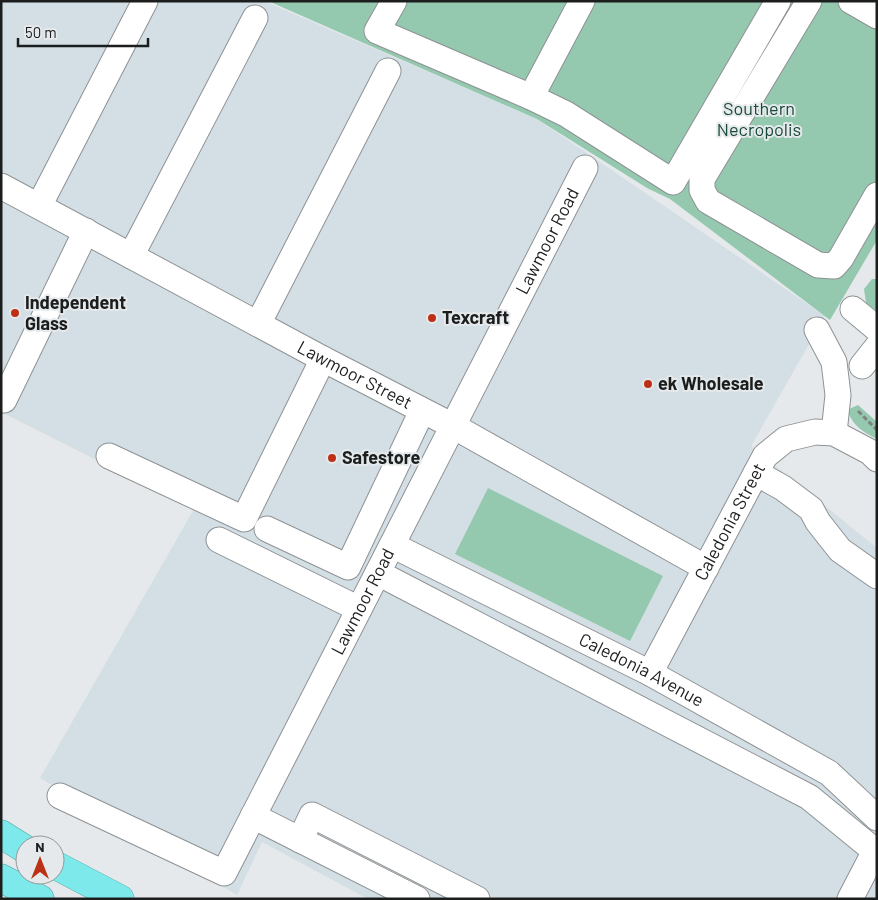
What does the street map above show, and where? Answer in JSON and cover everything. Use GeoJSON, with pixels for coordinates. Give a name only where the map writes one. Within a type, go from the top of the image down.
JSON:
{"type":"FeatureCollection","features":[{"type":"Feature","properties":{"kind":"highway"},"geometry":{"type":"LineString","coordinates":[[1,834],[15,843]]}},
{"type":"Feature","properties":{"kind":"highway"},"geometry":{"type":"LineString","coordinates":[[65,870],[120,899]]}},
{"type":"Feature","properties":{"kind":"highway"},"geometry":{"type":"LineString","coordinates":[[1,878],[40,899]]}},
{"type":"Feature","properties":{"kind":"street"},"geometry":{"type":"LineString","coordinates":[[38,206],[145,1]]}},
{"type":"Feature","properties":{"kind":"street"},"geometry":{"type":"LineString","coordinates":[[394,1],[377,31],[531,97],[589,128],[673,182],[778,1]]}},
{"type":"Feature","properties":{"kind":"street"},"geometry":{"type":"LineString","coordinates":[[531,97],[582,1]]}},
{"type":"Feature","properties":{"kind":"street"},"geometry":{"type":"LineString","coordinates":[[809,1],[702,179],[702,190],[708,201],[818,265],[826,266],[834,266],[841,258],[877,195]]}},
{"type":"Feature","properties":{"kind":"street"},"geometry":{"type":"LineString","coordinates":[[851,1],[877,16]]}},
{"type":"Feature","properties":{"kind":"street"},"geometry":{"type":"LineString","coordinates":[[131,256],[255,18]]}},
{"type":"Feature","properties":{"kind":"street"},"geometry":{"type":"LineString","coordinates":[[258,324],[388,71]]}},
{"type":"Feature","properties":{"kind":"street","name":"Lawmoor Road"},"geometry":{"type":"LineString","coordinates":[[60,796],[224,873],[585,168]]}},
{"type":"Feature","properties":{"kind":"street","name":"Lawmoor Street"},"geometry":{"type":"LineString","coordinates":[[1,186],[453,426],[706,568]]}},
{"type":"Feature","properties":{"kind":"street"},"geometry":{"type":"LineString","coordinates":[[1,399],[4,400],[86,231]]}},
{"type":"Feature","properties":{"kind":"street"},"geometry":{"type":"LineString","coordinates":[[853,309],[877,328]]}},
{"type":"Feature","properties":{"kind":"street"},"geometry":{"type":"LineString","coordinates":[[817,330],[834,362],[838,395],[834,433]]}},
{"type":"Feature","properties":{"kind":"street"},"geometry":{"type":"LineString","coordinates":[[109,456],[244,519],[324,359]]}},
{"type":"Feature","properties":{"kind":"street"},"geometry":{"type":"LineString","coordinates":[[267,529],[348,567],[422,411]]}},
{"type":"Feature","properties":{"kind":"street","name":"Caledonia Street"},"geometry":{"type":"LineString","coordinates":[[650,673],[765,456],[786,439],[815,432],[834,433],[870,452],[877,459]]}},
{"type":"Feature","properties":{"kind":"street"},"geometry":{"type":"LineString","coordinates":[[756,473],[783,488],[812,509],[818,522],[840,550],[877,576]]}},
{"type":"Feature","properties":{"kind":"street"},"geometry":{"type":"LineString","coordinates":[[219,540],[359,609]]}},
{"type":"Feature","properties":{"kind":"street","name":"Caledonia Avenue"},"geometry":{"type":"LineString","coordinates":[[392,545],[650,673],[830,773],[877,818]]}},
{"type":"Feature","properties":{"kind":"street"},"geometry":{"type":"LineString","coordinates":[[378,573],[809,797],[875,851],[850,899]]}},
{"type":"Feature","properties":{"kind":"street"},"geometry":{"type":"LineString","coordinates":[[300,840],[312,815],[477,899]]}},
{"type":"Feature","properties":{"kind":"street"},"geometry":{"type":"LineString","coordinates":[[253,816],[416,899]]}},
{"type":"Feature","properties":{"kind":"shaded area"},"geometry":{"type":"Polygon","coordinates":[[[1,1],[264,1],[537,119],[825,316],[751,446],[877,548],[877,899],[368,899],[262,842],[237,895],[40,778],[194,509],[1,412],[1,1]]]}},
{"type":"Feature","properties":{"kind":"green space","name":"Southern Necropolis"},"geometry":{"type":"Polygon","coordinates":[[[268,1],[877,1],[877,240],[830,320],[670,199],[647,188],[537,119],[268,1]]]}},
{"type":"Feature","properties":{"kind":"green space"},"geometry":{"type":"Polygon","coordinates":[[[872,279],[877,279],[877,311],[866,303],[864,289],[872,279]]]}},
{"type":"Feature","properties":{"kind":"green space"},"geometry":{"type":"Polygon","coordinates":[[[858,405],[877,422],[877,439],[859,428],[850,416],[847,410],[858,405]]]}},
{"type":"Feature","properties":{"kind":"green space"},"geometry":{"type":"Polygon","coordinates":[[[488,488],[663,576],[630,641],[455,554],[488,488]]]}},
{"type":"Feature","properties":{"kind":"place","name":"Independent Glass"},"geometry":{"type":"Point","coordinates":[15,313]}},
{"type":"Feature","properties":{"kind":"place","name":"Texcraft"},"geometry":{"type":"Point","coordinates":[432,318]}},
{"type":"Feature","properties":{"kind":"place","name":"ek Wholesale"},"geometry":{"type":"Point","coordinates":[648,384]}},
{"type":"Feature","properties":{"kind":"place","name":"Safestore"},"geometry":{"type":"Point","coordinates":[332,458]}}]}
